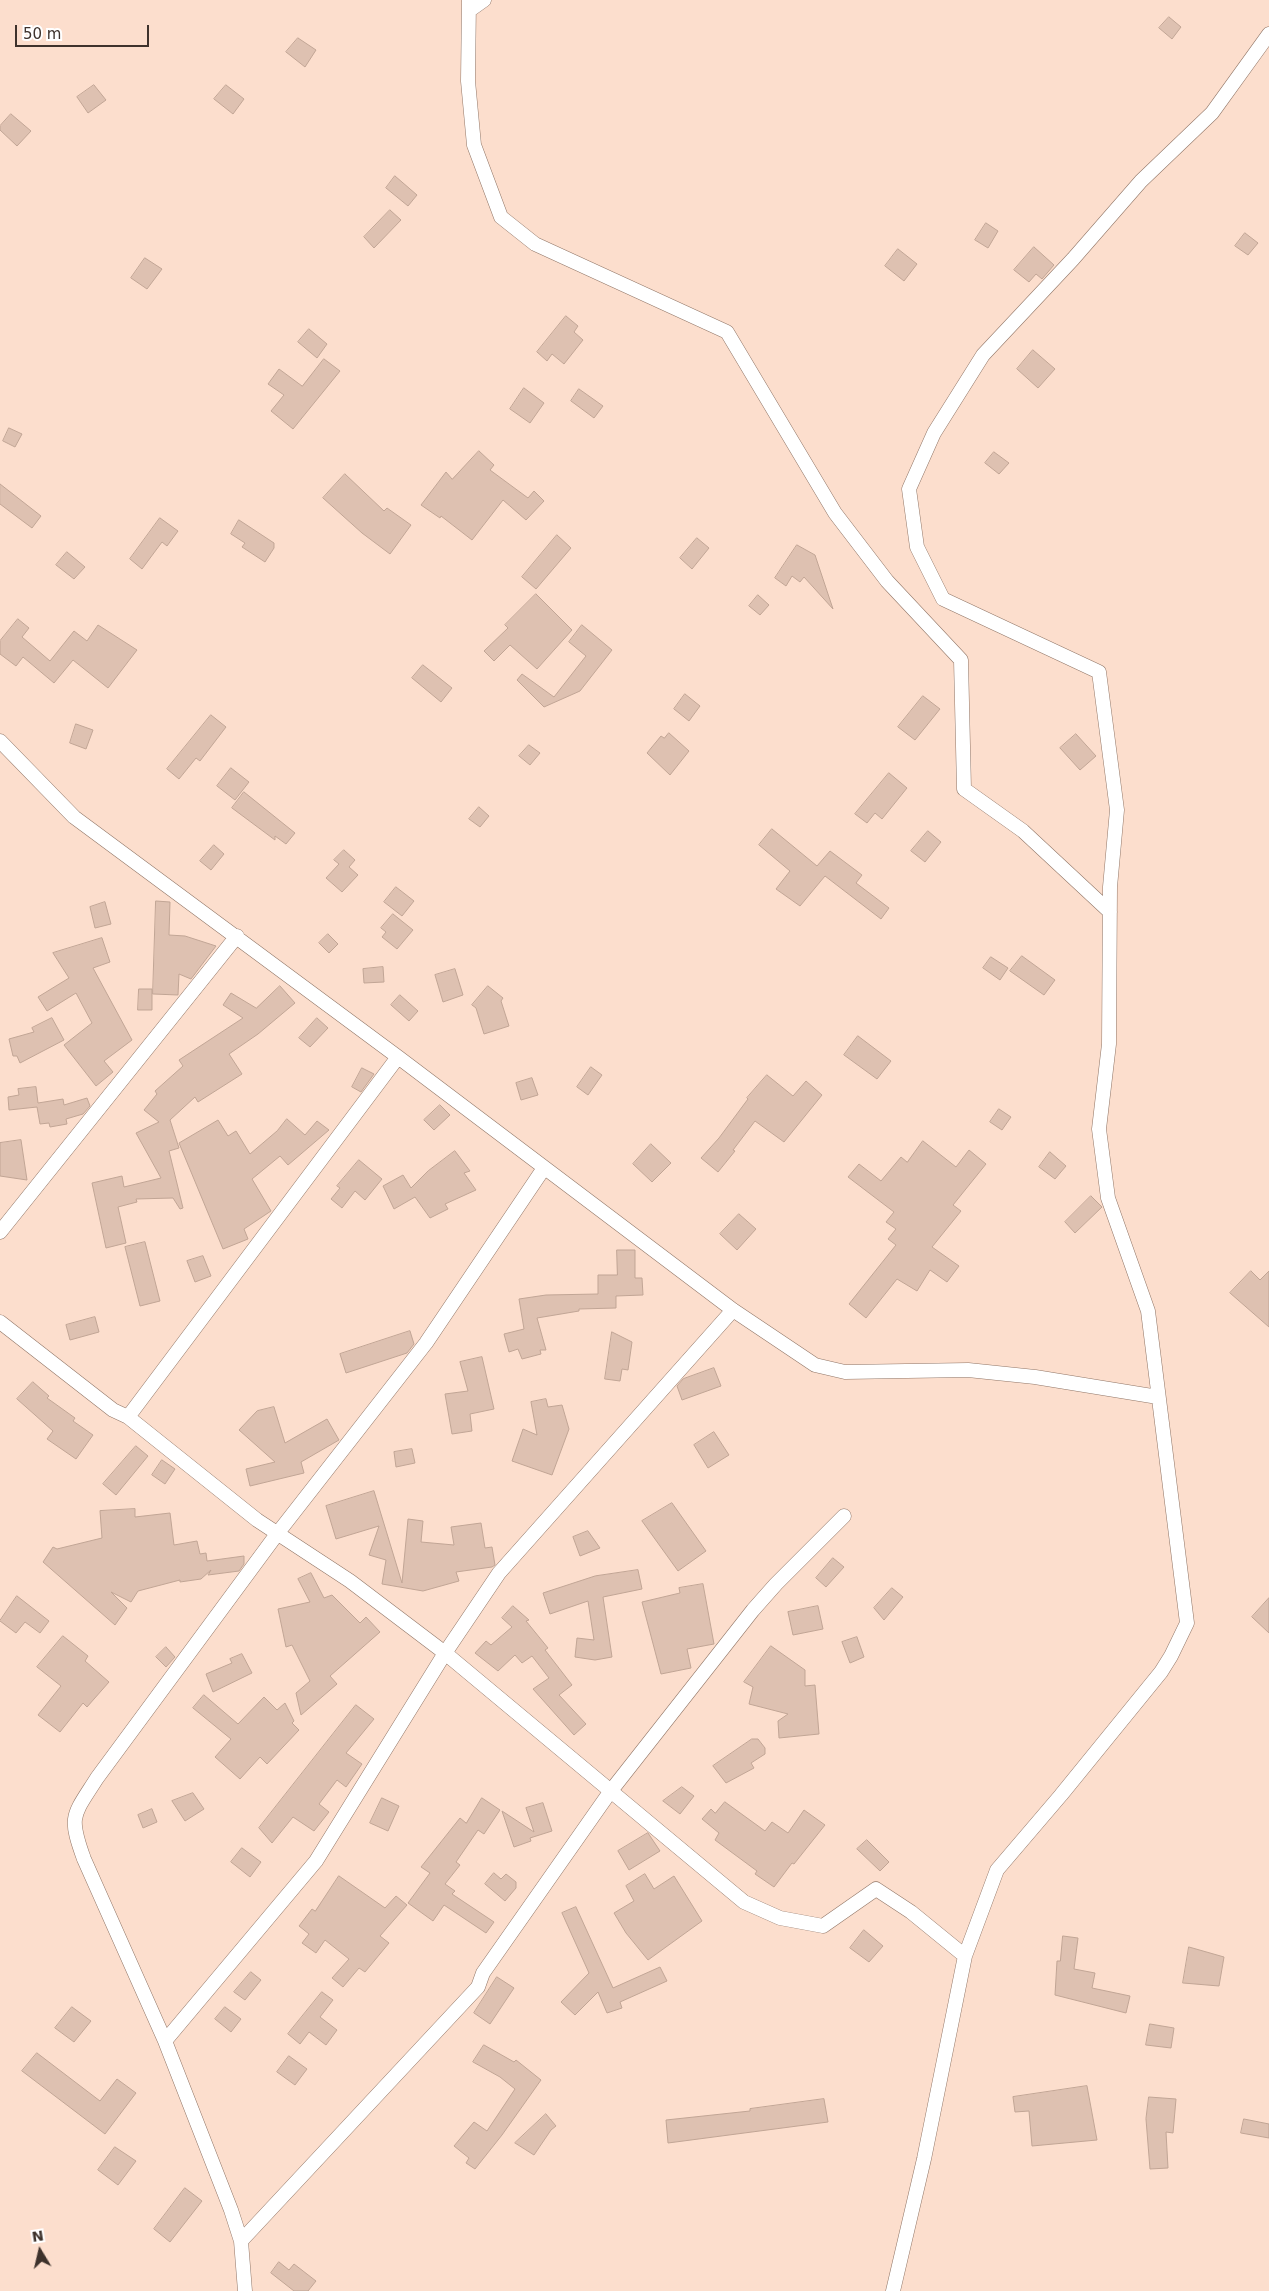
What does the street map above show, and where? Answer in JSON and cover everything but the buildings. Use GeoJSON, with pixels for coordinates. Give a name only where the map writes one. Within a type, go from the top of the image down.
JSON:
{"type":"FeatureCollection","features":[{"type":"Feature","properties":{"kind":"street"},"geometry":{"type":"LineString","coordinates":[[483,0],[470,5],[468,81],[474,145],[501,217],[534,244],[727,332],[835,513],[887,581],[961,660],[964,789],[1023,831],[1110,912]]}},
{"type":"Feature","properties":{"kind":"street"},"geometry":{"type":"LineString","coordinates":[[893,2291],[924,2158],[965,1956],[997,1870],[1155,1680],[1171,1656],[1187,1623],[1148,1311],[1108,1198],[1099,1129],[1109,1044],[1110,912],[1116,810],[1100,672],[943,599],[917,547],[909,489],[934,433],[983,355],[1074,259],[1141,181],[1212,113],[1269,34]]}},
{"type":"Feature","properties":{"kind":"street"},"geometry":{"type":"LineString","coordinates":[[0,741],[74,817],[398,1057],[732,1310],[815,1365],[845,1372],[968,1370],[1035,1377],[1158,1397]]}},
{"type":"Feature","properties":{"kind":"street"},"geometry":{"type":"LineString","coordinates":[[0,1232],[236,936]]}},
{"type":"Feature","properties":{"kind":"street"},"geometry":{"type":"LineString","coordinates":[[128,1418],[398,1057]]}},
{"type":"Feature","properties":{"kind":"street"},"geometry":{"type":"LineString","coordinates":[[245,2291],[241,2241],[231,2210],[165,2041],[84,1859],[75,1834],[74,1814],[97,1778],[277,1534],[426,1343],[544,1168]]}},
{"type":"Feature","properties":{"kind":"street"},"geometry":{"type":"LineString","coordinates":[[165,2041],[316,1861],[445,1653],[499,1573],[732,1310]]}},
{"type":"Feature","properties":{"kind":"street"},"geometry":{"type":"LineString","coordinates":[[0,1322],[113,1410],[128,1418],[212,1486],[277,1534],[350,1581],[445,1653],[744,1902],[780,1918],[823,1926],[876,1889],[911,1912],[965,1956]]}},
{"type":"Feature","properties":{"kind":"street"},"geometry":{"type":"LineString","coordinates":[[241,2241],[478,1987],[483,1973],[610,1792],[776,1584],[844,1516]]}}]}
